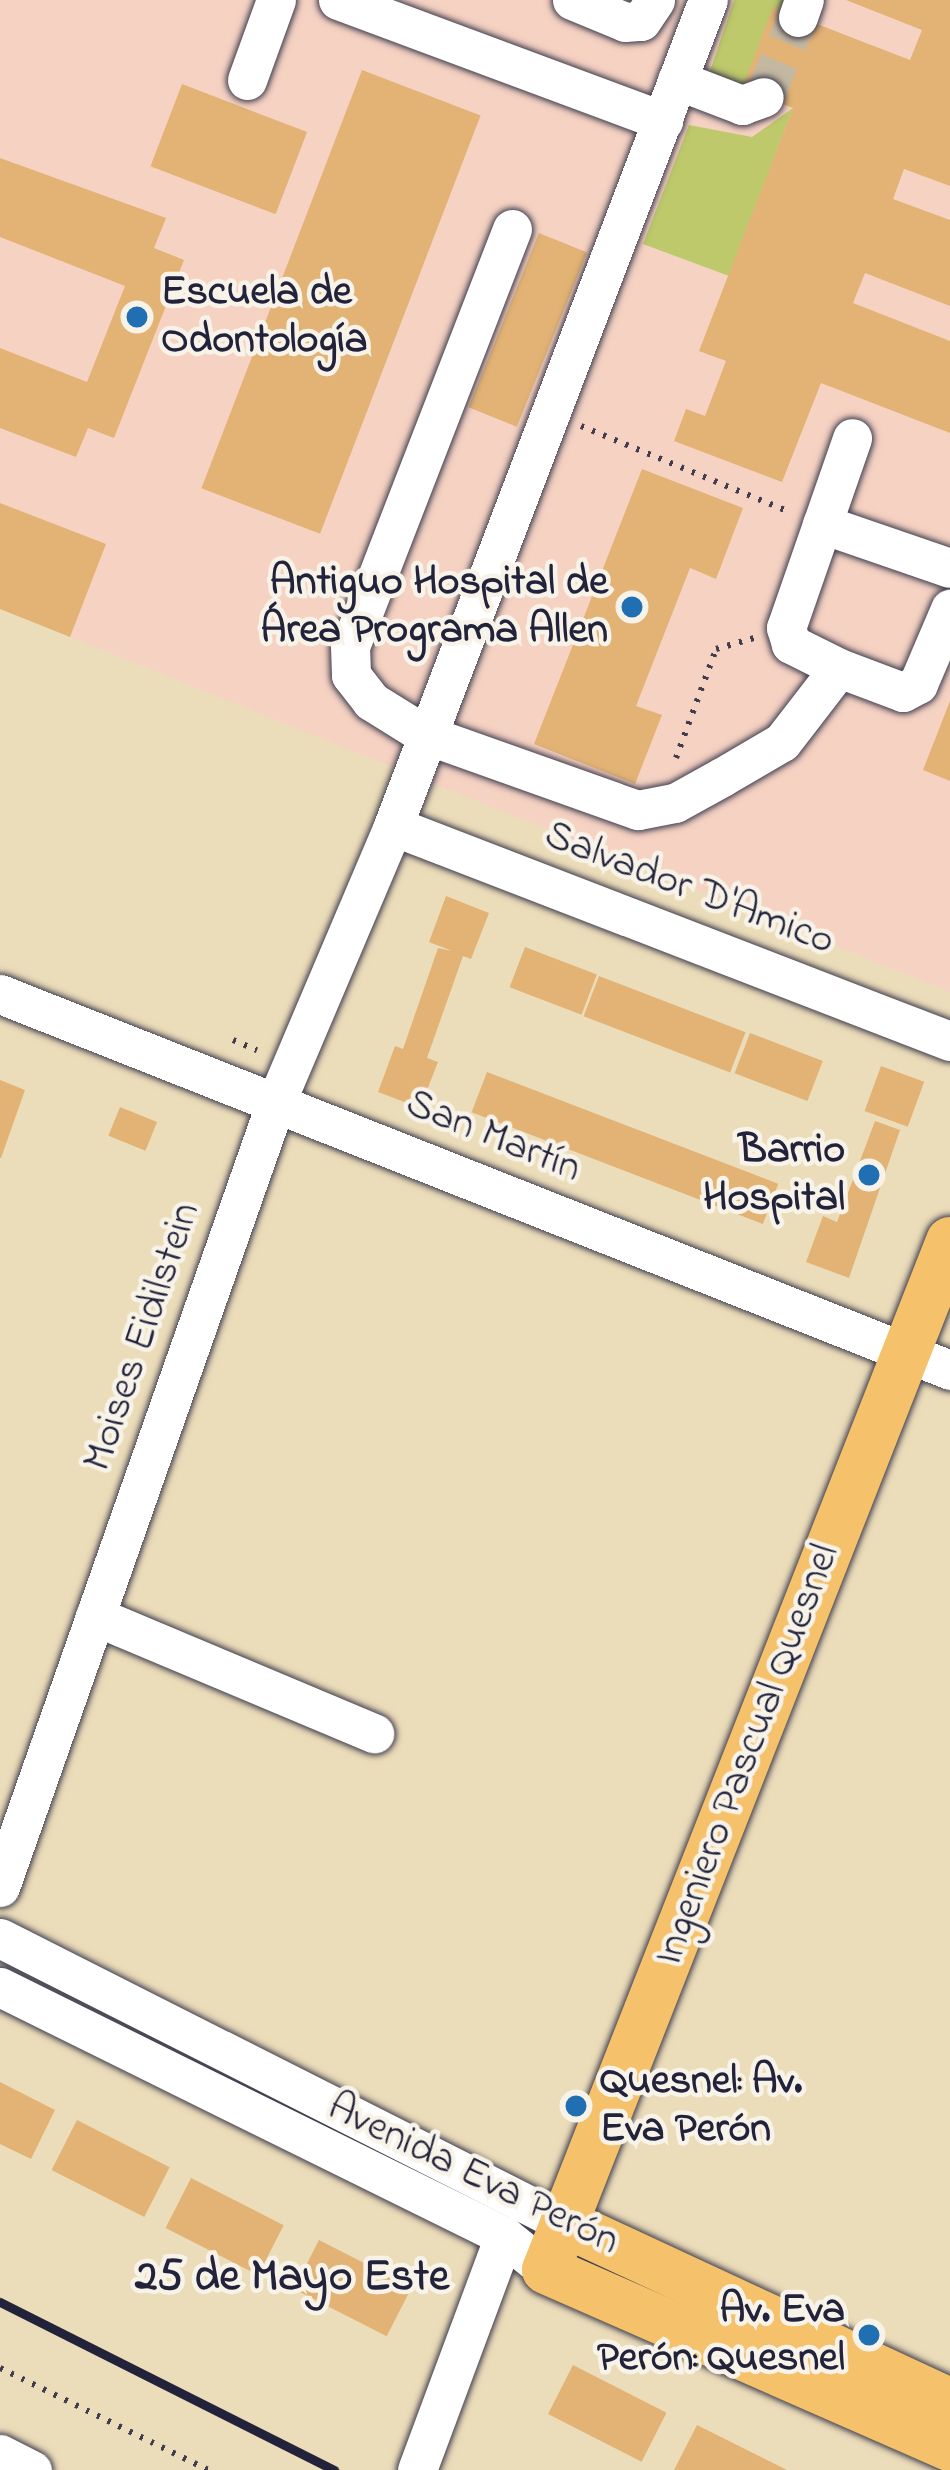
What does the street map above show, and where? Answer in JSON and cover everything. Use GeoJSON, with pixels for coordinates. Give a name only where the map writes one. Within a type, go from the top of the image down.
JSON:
{"type":"FeatureCollection","features":[{"type":"Feature","properties":{"kind":"main road","name":"Ingeniero Pascual Quesnel"},"geometry":{"type":"LineString","coordinates":[[546,2270],[928,1362],[950,1241]]}},
{"type":"Feature","properties":{"kind":"main road","name":"Avenida Eva Perón"},"geometry":{"type":"LineString","coordinates":[[564,2223],[950,2402]]}},
{"type":"Feature","properties":{"kind":"main road","name":"Avenida Eva Perón"},"geometry":{"type":"LineString","coordinates":[[546,2270],[950,2447]]}},
{"type":"Feature","properties":{"kind":"street"},"geometry":{"type":"LineString","coordinates":[[247,80],[276,0]]}},
{"type":"Feature","properties":{"kind":"street"},"geometry":{"type":"LineString","coordinates":[[338,0],[663,121]]}},
{"type":"Feature","properties":{"kind":"street"},"geometry":{"type":"LineString","coordinates":[[572,0],[625,22],[641,21],[655,0]]}},
{"type":"Feature","properties":{"kind":"street","name":"Moises Eidilstein"},"geometry":{"type":"LineString","coordinates":[[0,1887],[276,1102],[393,826],[424,734],[708,0]]}},
{"type":"Feature","properties":{"kind":"street"},"geometry":{"type":"LineString","coordinates":[[677,80],[742,105],[764,97]]}},
{"type":"Feature","properties":{"kind":"street"},"geometry":{"type":"LineString","coordinates":[[512,229],[350,646],[351,675],[370,701],[424,734],[566,791],[638,810],[659,806],[782,742],[839,668]]}},
{"type":"Feature","properties":{"kind":"street"},"geometry":{"type":"LineString","coordinates":[[852,438],[786,628],[791,644],[903,692],[918,684],[950,609]]}},
{"type":"Feature","properties":{"kind":"street"},"geometry":{"type":"LineString","coordinates":[[822,524],[950,568]]}},
{"type":"Feature","properties":{"kind":"street","name":"Salvador D'Amico"},"geometry":{"type":"LineString","coordinates":[[393,826],[950,1041]]}},
{"type":"Feature","properties":{"kind":"street","name":"San Martín"},"geometry":{"type":"LineString","coordinates":[[0,994],[928,1362]]}},
{"type":"Feature","properties":{"kind":"street"},"geometry":{"type":"LineString","coordinates":[[95,1616],[374,1732]]}},
{"type":"Feature","properties":{"kind":"street","name":"Avenida Eva Perón"},"geometry":{"type":"LineString","coordinates":[[0,1938],[564,2223]]}},
{"type":"Feature","properties":{"kind":"street","name":"Avenida Eva Perón"},"geometry":{"type":"LineString","coordinates":[[0,1987],[504,2236],[546,2270]]}},
{"type":"Feature","properties":{"kind":"street"},"geometry":{"type":"LineString","coordinates":[[417,2470],[504,2236]]}},
{"type":"Feature","properties":{"kind":"street"},"geometry":{"type":"LineString","coordinates":[[0,2454],[32,2470]]}},
{"type":"Feature","properties":{"kind":"path"},"geometry":{"type":"LineString","coordinates":[[550,413],[822,524]]}},
{"type":"Feature","properties":{"kind":"path"},"geometry":{"type":"LineString","coordinates":[[659,806],[716,649],[786,628]]}},
{"type":"Feature","properties":{"kind":"path"},"geometry":{"type":"LineString","coordinates":[[0,2368],[208,2470]]}},
{"type":"Feature","properties":{"kind":"shaded area"},"geometry":{"type":"Polygon","coordinates":[[[0,0],[950,0],[950,992],[70,637],[105,544],[0,503],[0,0]]]}},
{"type":"Feature","properties":{"kind":"green space"},"geometry":{"type":"Polygon","coordinates":[[[734,0],[789,0],[742,89],[709,74],[734,0]]]}},
{"type":"Feature","properties":{"kind":"green space"},"geometry":{"type":"Polygon","coordinates":[[[793,108],[729,276],[643,244],[689,125],[752,137],[793,108]]]}},
{"type":"Feature","properties":{"kind":"building"},"geometry":{"type":"Polygon","coordinates":[[[846,0],[950,0],[950,186],[904,169],[893,199],[950,220],[950,306],[865,273],[853,303],[950,341],[950,433],[821,383],[782,482],[674,441],[686,409],[705,416],[726,361],[699,351],[793,108],[742,89],[773,7],[910,60],[922,30],[846,0]]]}},
{"type":"Feature","properties":{"kind":"building"},"geometry":{"type":"Polygon","coordinates":[[[362,70],[481,116],[320,534],[201,488],[362,70]]]}},
{"type":"Feature","properties":{"kind":"building"},"geometry":{"type":"Polygon","coordinates":[[[182,84],[307,132],[276,214],[150,166],[182,84]]]}},
{"type":"Feature","properties":{"kind":"building","name":"Escuela de Odontología"},"geometry":{"type":"Polygon","coordinates":[[[0,158],[166,218],[154,248],[184,260],[114,438],[88,428],[76,457],[0,428],[0,348],[87,382],[125,286],[0,237],[0,158]]]}},
{"type":"Feature","properties":{"kind":"building"},"geometry":{"type":"Polygon","coordinates":[[[539,233],[587,252],[517,427],[469,407],[539,233]]]}},
{"type":"Feature","properties":{"kind":"building","name":"Antiguo Hospital de Área Programa Allen"},"geometry":{"type":"Polygon","coordinates":[[[642,469],[743,508],[716,579],[690,568],[636,706],[662,715],[635,784],[534,744],[642,469]]]}},
{"type":"Feature","properties":{"kind":"building"},"geometry":{"type":"Polygon","coordinates":[[[0,503],[106,544],[70,637],[0,609],[0,503]]]}},
{"type":"Feature","properties":{"kind":"building"},"geometry":{"type":"Polygon","coordinates":[[[950,701],[950,781],[923,770],[950,701]]]}},
{"type":"Feature","properties":{"kind":"building"},"geometry":{"type":"Polygon","coordinates":[[[446,896],[489,913],[471,959],[463,956],[427,1058],[438,1062],[420,1108],[378,1092],[395,1046],[403,1049],[438,948],[452,951],[429,942],[446,896]]]}},
{"type":"Feature","properties":{"kind":"building"},"geometry":{"type":"Polygon","coordinates":[[[525,947],[597,975],[581,1015],[510,987],[525,947]]]}},
{"type":"Feature","properties":{"kind":"building"},"geometry":{"type":"Polygon","coordinates":[[[599,976],[746,1032],[730,1072],[584,1016],[599,976]]]}},
{"type":"Feature","properties":{"kind":"building"},"geometry":{"type":"Polygon","coordinates":[[[750,1033],[823,1061],[807,1101],[735,1073],[750,1033]]]}},
{"type":"Feature","properties":{"kind":"building"},"geometry":{"type":"Polygon","coordinates":[[[881,1066],[924,1082],[908,1127],[865,1111],[881,1066]]]}},
{"type":"Feature","properties":{"kind":"building"},"geometry":{"type":"Polygon","coordinates":[[[487,1072],[778,1184],[763,1224],[472,1112],[487,1072]]]}},
{"type":"Feature","properties":{"kind":"building"},"geometry":{"type":"Polygon","coordinates":[[[0,1080],[25,1090],[1,1158],[0,1158],[0,1080]]]}},
{"type":"Feature","properties":{"kind":"building"},"geometry":{"type":"Polygon","coordinates":[[[120,1107],[157,1122],[145,1151],[108,1136],[120,1107]]]}},
{"type":"Feature","properties":{"kind":"building"},"geometry":{"type":"Polygon","coordinates":[[[875,1121],[900,1130],[849,1278],[806,1262],[823,1216],[837,1222],[875,1121]]]}},
{"type":"Feature","properties":{"kind":"building"},"geometry":{"type":"Polygon","coordinates":[[[0,2082],[55,2110],[31,2159],[0,2144],[0,2082]]]}},
{"type":"Feature","properties":{"kind":"building"},"geometry":{"type":"Polygon","coordinates":[[[77,2120],[170,2167],[144,2217],[52,2170],[77,2120]]]}},
{"type":"Feature","properties":{"kind":"building"},"geometry":{"type":"Polygon","coordinates":[[[191,2178],[284,2225],[258,2275],[166,2228],[191,2178]]]}},
{"type":"Feature","properties":{"kind":"building"},"geometry":{"type":"Polygon","coordinates":[[[319,2240],[412,2287],[387,2336],[294,2289],[319,2240]]]}},
{"type":"Feature","properties":{"kind":"building"},"geometry":{"type":"Polygon","coordinates":[[[573,2365],[667,2413],[642,2462],[548,2414],[573,2365]]]}},
{"type":"Feature","properties":{"kind":"building"},"geometry":{"type":"Polygon","coordinates":[[[697,2425],[787,2470],[674,2470],[697,2425]]]}},
{"type":"Feature","properties":{"kind":"tunnel"},"geometry":{"type":"LineString","coordinates":[[764,97],[798,17]]}},
{"type":"Feature","properties":{"kind":"railway"},"geometry":{"type":"LineString","coordinates":[[0,2302],[334,2470]]}},
{"type":"Feature","properties":{"kind":"place","name":"Escuela de Odontología"},"geometry":{"type":"Point","coordinates":[137,317]}},
{"type":"Feature","properties":{"kind":"place","name":"Antiguo Hospital de Área Programa Allen"},"geometry":{"type":"Point","coordinates":[632,607]}},
{"type":"Feature","properties":{"kind":"place","name":"Barrio Hospital"},"geometry":{"type":"Point","coordinates":[869,1175]}},
{"type":"Feature","properties":{"kind":"place","name":"Quesnel: Av. Eva Perón"},"geometry":{"type":"Point","coordinates":[576,2106]}},
{"type":"Feature","properties":{"kind":"place","name":"Av. Eva Perón: Quesnel"},"geometry":{"type":"Point","coordinates":[869,2335]}},
{"type":"Feature","properties":{"kind":"district","name":"25 de Mayo Este"},"geometry":{"type":"Point","coordinates":[292,2279]}}]}
